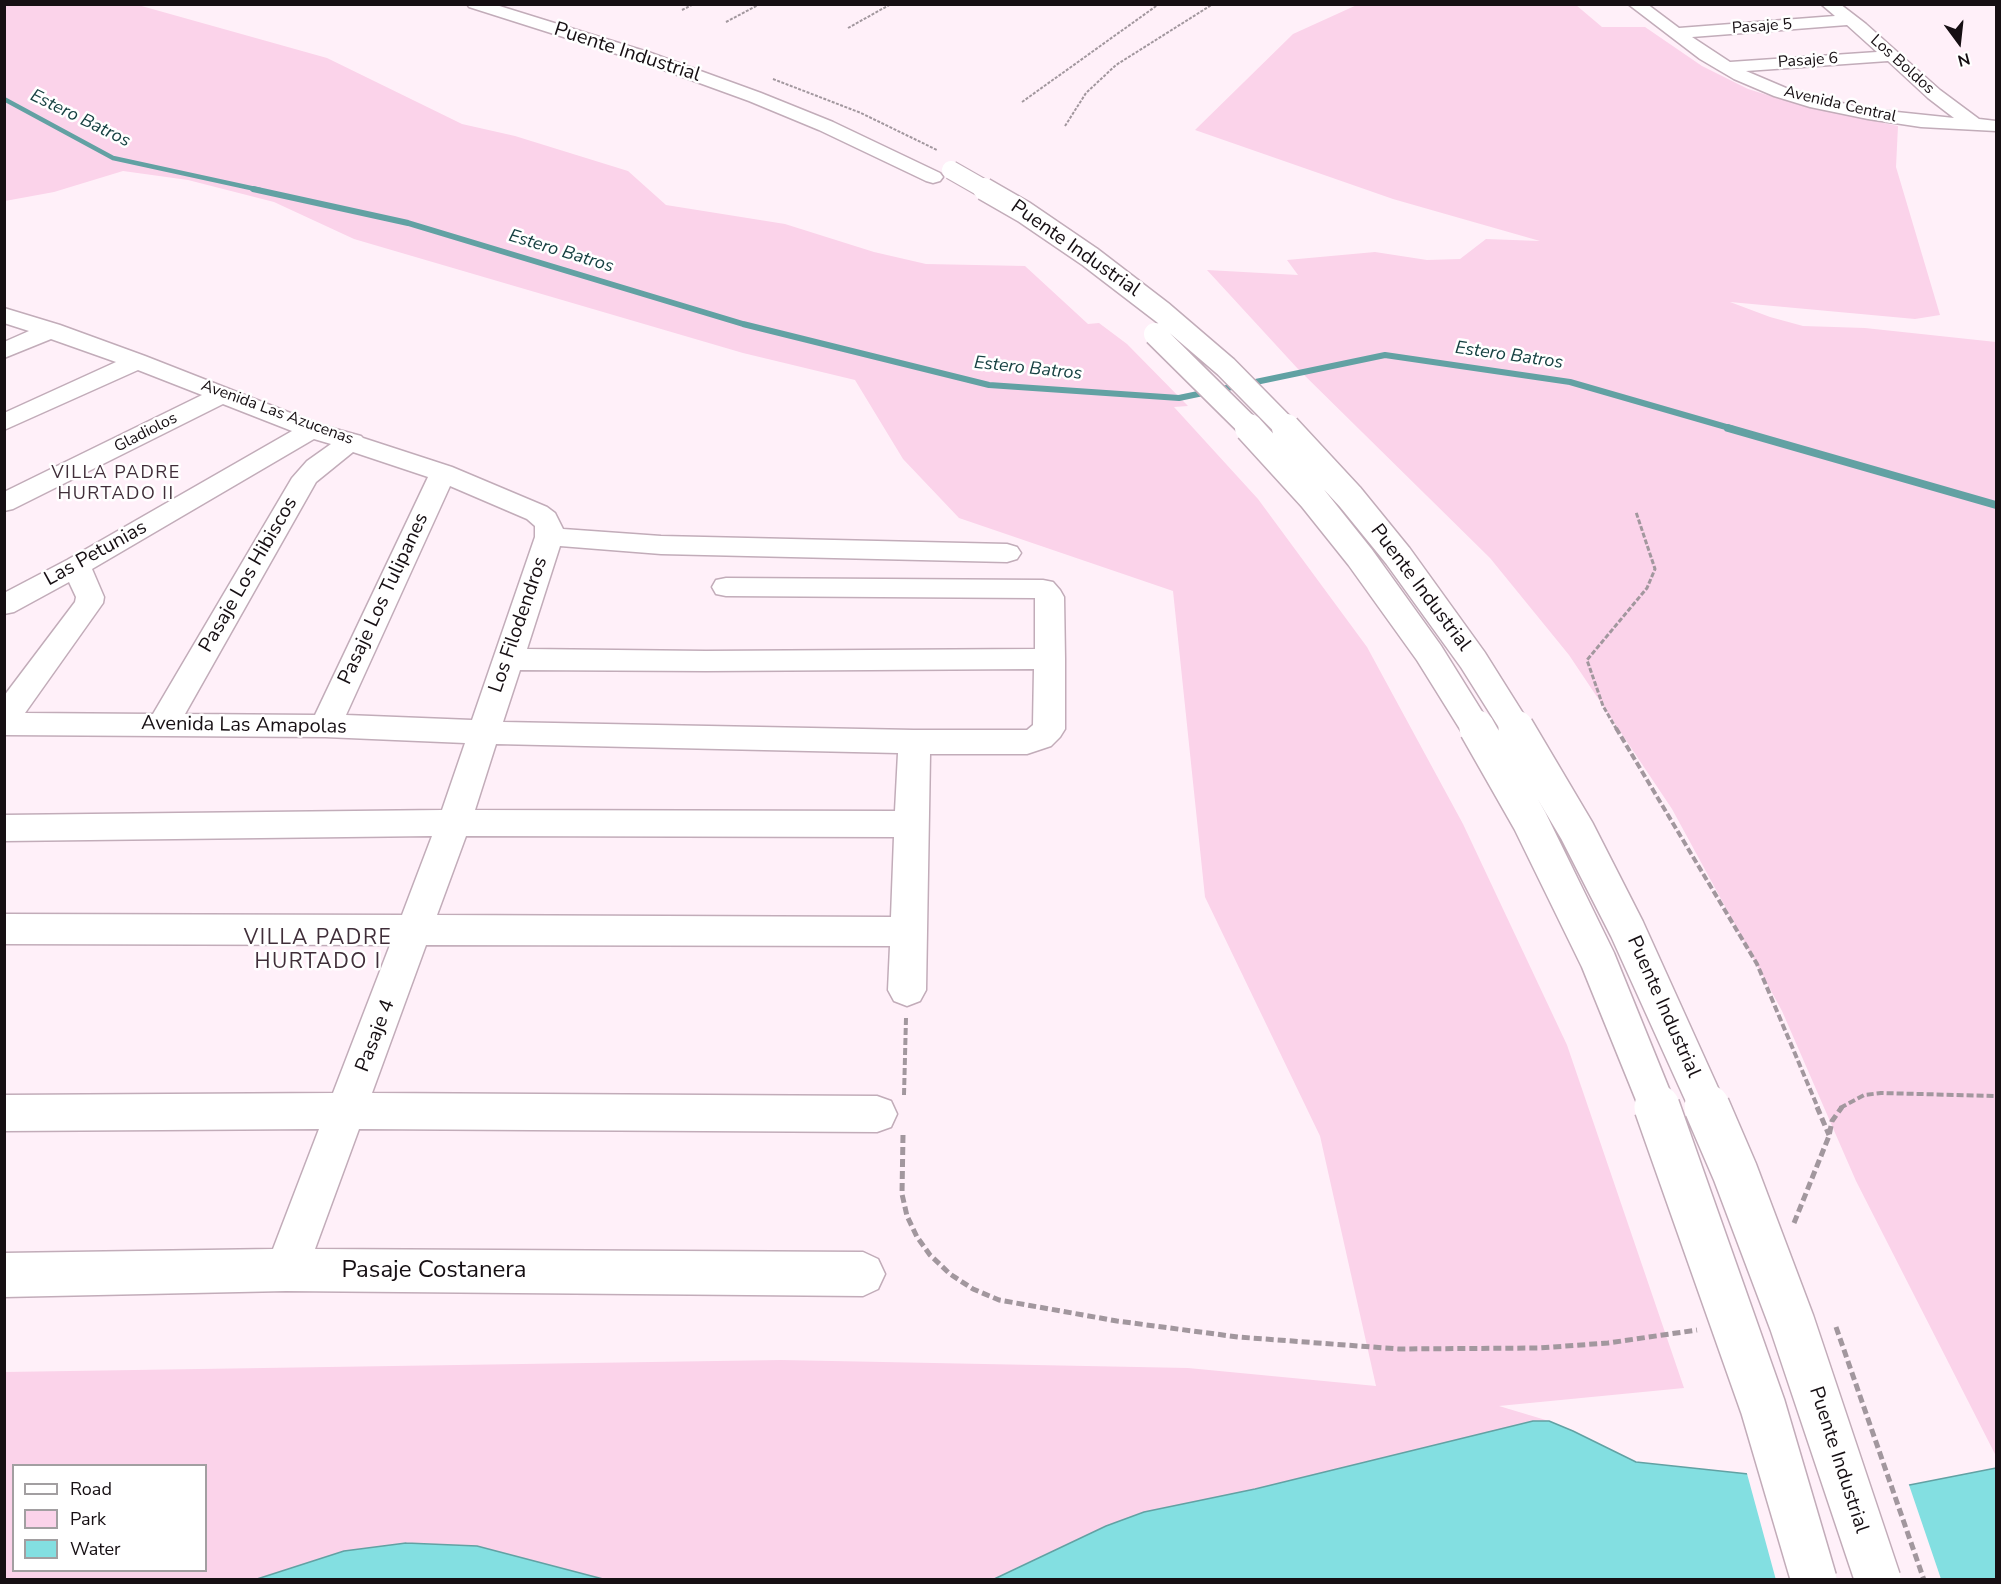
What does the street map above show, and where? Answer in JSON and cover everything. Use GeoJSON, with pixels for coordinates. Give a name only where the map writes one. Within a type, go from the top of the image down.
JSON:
{"type":"FeatureCollection","features":[{"type":"Feature","properties":{"kind":"main road","name":"Puente Industrial"},"geometry":{"type":"LineString","coordinates":[[475,4],[655,60],[755,96],[1017,208],[1090,257],[1163,313],[1226,367],[1303,445],[1398,556],[1473,660],[1577,831],[1627,929],[1679,1041],[1735,1172],[1792,1323],[1878,1580]]}},
{"type":"Feature","properties":{"kind":"main road","name":"Puente Industrial"},"geometry":{"type":"LineString","coordinates":[[518,4],[602,30],[775,90],[869,129],[942,174],[995,214],[1059,256],[1127,310],[1196,372],[1272,453],[1360,557],[1429,653],[1465,708],[1530,821],[1563,885],[1632,1043],[1713,1261],[1759,1395],[1814,1580]]}},
{"type":"Feature","properties":{"kind":"main road","name":"Avenida Central"},"geometry":{"type":"LineString","coordinates":[[1636,4],[1674,33],[1726,67],[1773,89],[1816,103],[1894,118],[1996,126]]}},
{"type":"Feature","properties":{"kind":"main road","name":"Los Boldos"},"geometry":{"type":"LineString","coordinates":[[1829,4],[1934,94],[1975,125]]}},
{"type":"Feature","properties":{"kind":"main road","name":"Pasaje 5"},"geometry":{"type":"LineString","coordinates":[[1674,33],[1850,20]]}},
{"type":"Feature","properties":{"kind":"main road","name":"Pasaje 6"},"geometry":{"type":"LineString","coordinates":[[1726,67],[1890,56]]}},
{"type":"Feature","properties":{"kind":"main road"},"geometry":{"type":"LineString","coordinates":[[1910,96],[1934,94]]}},
{"type":"Feature","properties":{"kind":"main road"},"geometry":{"type":"LineString","coordinates":[[1816,103],[1875,98]]}},
{"type":"Feature","properties":{"kind":"main road","name":"Avenida Las Azucenas"},"geometry":{"type":"LineString","coordinates":[[4,315],[137,361],[312,430],[352,441],[443,473],[537,513],[547,528]]}},
{"type":"Feature","properties":{"kind":"main road"},"geometry":{"type":"LineString","coordinates":[[4,351],[52,330]]}},
{"type":"Feature","properties":{"kind":"main road"},"geometry":{"type":"LineString","coordinates":[[4,423],[137,361]]}},
{"type":"Feature","properties":{"kind":"main road","name":"Gladiolos"},"geometry":{"type":"LineString","coordinates":[[4,503],[223,394]]}},
{"type":"Feature","properties":{"kind":"main road","name":"Las Petunias"},"geometry":{"type":"LineString","coordinates":[[4,604],[77,566],[312,430]]}},
{"type":"Feature","properties":{"kind":"main road","name":"Pasaje Los Hibiscos"},"geometry":{"type":"LineString","coordinates":[[163,724],[305,478],[316,467],[352,441]]}},
{"type":"Feature","properties":{"kind":"main road","name":"Pasaje Los Tulipanes"},"geometry":{"type":"LineString","coordinates":[[325,726],[443,473]]}},
{"type":"Feature","properties":{"kind":"main road"},"geometry":{"type":"LineString","coordinates":[[547,528],[662,545],[1007,553]]}},
{"type":"Feature","properties":{"kind":"main road","name":"Los Filodendros"},"geometry":{"type":"LineString","coordinates":[[483,731],[547,528]]}},
{"type":"Feature","properties":{"kind":"main road"},"geometry":{"type":"LineString","coordinates":[[4,719],[88,603],[90,597],[77,566]]}},
{"type":"Feature","properties":{"kind":"main road","name":"Avenida Las Amapolas"},"geometry":{"type":"LineString","coordinates":[[4,723],[325,726],[914,742],[1027,742],[1040,738],[1049,729],[1050,597],[1048,592],[1038,588],[726,587]]}},
{"type":"Feature","properties":{"kind":"main road"},"geometry":{"type":"LineString","coordinates":[[507,659],[706,661],[1050,659]]}},
{"type":"Feature","properties":{"kind":"main road","name":"Pasaje 4"},"geometry":{"type":"LineString","coordinates":[[286,1270],[416,928],[454,822],[483,731]]}},
{"type":"Feature","properties":{"kind":"main road"},"geometry":{"type":"LineString","coordinates":[[907,990],[914,742]]}},
{"type":"Feature","properties":{"kind":"main road"},"geometry":{"type":"LineString","coordinates":[[4,828],[454,822],[899,824]]}},
{"type":"Feature","properties":{"kind":"main road"},"geometry":{"type":"LineString","coordinates":[[4,929],[416,928],[890,931]]}},
{"type":"Feature","properties":{"kind":"main road"},"geometry":{"type":"LineString","coordinates":[[4,1113],[347,1111],[895,1116]]}},
{"type":"Feature","properties":{"kind":"main road","name":"Pasaje Costanera"},"geometry":{"type":"LineString","coordinates":[[4,1275],[286,1270],[863,1274]]}},
{"type":"Feature","properties":{"kind":"path"},"geometry":{"type":"LineString","coordinates":[[682,10],[694,4]]}},
{"type":"Feature","properties":{"kind":"path"},"geometry":{"type":"LineString","coordinates":[[726,22],[760,4]]}},
{"type":"Feature","properties":{"kind":"path"},"geometry":{"type":"LineString","coordinates":[[848,28],[891,4]]}},
{"type":"Feature","properties":{"kind":"path"},"geometry":{"type":"LineString","coordinates":[[1022,102],[1159,4]]}},
{"type":"Feature","properties":{"kind":"path"},"geometry":{"type":"LineString","coordinates":[[1065,126],[1086,93],[1116,65],[1213,4]]}},
{"type":"Feature","properties":{"kind":"path"},"geometry":{"type":"LineString","coordinates":[[1636,512],[1655,569],[1647,588],[1587,660],[1603,706],[1757,964],[1829,1136]]}},
{"type":"Feature","properties":{"kind":"path"},"geometry":{"type":"LineString","coordinates":[[907,990],[895,1116],[902,1194],[907,1216],[930,1256],[950,1274],[973,1289],[999,1300],[1117,1321],[1227,1335],[1399,1349],[1470,1351],[1539,1348],[1608,1343],[1691,1332],[1708,1327]]}},
{"type":"Feature","properties":{"kind":"path"},"geometry":{"type":"LineString","coordinates":[[1793,1227],[1829,1136],[1832,1121],[1839,1109],[1850,1101],[1864,1095],[1881,1093],[1996,1096]]}},
{"type":"Feature","properties":{"kind":"green space"},"geometry":{"type":"Polygon","coordinates":[[[1359,4],[1576,5],[1602,27],[1645,27],[1702,66],[1748,89],[1803,106],[1898,126],[1896,167],[1940,315],[1915,319],[1730,302],[1803,326],[1865,328],[1996,342],[1996,1456],[1856,1181],[1782,1011],[1672,809],[1569,655],[1490,558],[1298,369],[1207,270],[1298,275],[1287,260],[1375,252],[1427,260],[1460,259],[1486,239],[1540,241],[1393,199],[1195,130],[1293,34],[1359,4]]]}},
{"type":"Feature","properties":{"kind":"green space"},"geometry":{"type":"Polygon","coordinates":[[[5,5],[138,5],[327,58],[462,124],[515,136],[628,171],[666,205],[785,224],[874,252],[926,264],[1025,266],[1088,324],[1099,323],[1127,344],[1188,406],[1174,407],[1258,499],[1367,647],[1463,824],[1567,1045],[1684,1388],[1499,1406],[1549,1421],[1459,1439],[1255,1489],[1144,1512],[1106,1526],[992,1579],[603,1579],[584,1575],[344,1551],[257,1579],[5,1579],[5,1372],[781,1360],[1188,1368],[1376,1386],[1320,1136],[1205,897],[1173,591],[959,518],[903,459],[855,380],[743,353],[354,239],[274,202],[188,180],[123,171],[54,192],[5,201],[5,5]]]}},
{"type":"Feature","properties":{"kind":"water"},"geometry":{"type":"Polygon","coordinates":[[[1533,1421],[1549,1421],[1636,1462],[1889,1489],[1996,1468],[1996,1579],[992,1580],[1106,1526],[1144,1512],[1255,1489],[1533,1421]]]}},
{"type":"Feature","properties":{"kind":"water"},"geometry":{"type":"Polygon","coordinates":[[[406,1543],[477,1546],[603,1579],[257,1579],[344,1551],[406,1543]]]}},
{"type":"Feature","properties":{"kind":"pier"},"geometry":{"type":"Polygon","coordinates":[[[1746,1470],[1889,1486],[1908,1482],[1941,1579],[1776,1580],[1746,1470]]]}},
{"type":"Feature","properties":{"kind":"waterway","name":"Estero Batros"},"geometry":{"type":"LineString","coordinates":[[4,99],[113,158],[260,190]]}},
{"type":"Feature","properties":{"kind":"waterway","name":"Estero Batros"},"geometry":{"type":"LineString","coordinates":[[253,189],[408,223],[743,324],[989,385],[1179,398],[1385,355],[1570,382],[1733,429]]}},
{"type":"Feature","properties":{"kind":"waterway","name":"Estero Batros"},"geometry":{"type":"LineString","coordinates":[[1728,428],[1996,505]]}},
{"type":"Feature","properties":{"kind":"district","name":"VILLA PADRE HURTADO II"},"geometry":{"type":"Point","coordinates":[116,484]}},
{"type":"Feature","properties":{"kind":"district","name":"VILLA PADRE HURTADO I"},"geometry":{"type":"Point","coordinates":[318,951]}}]}
